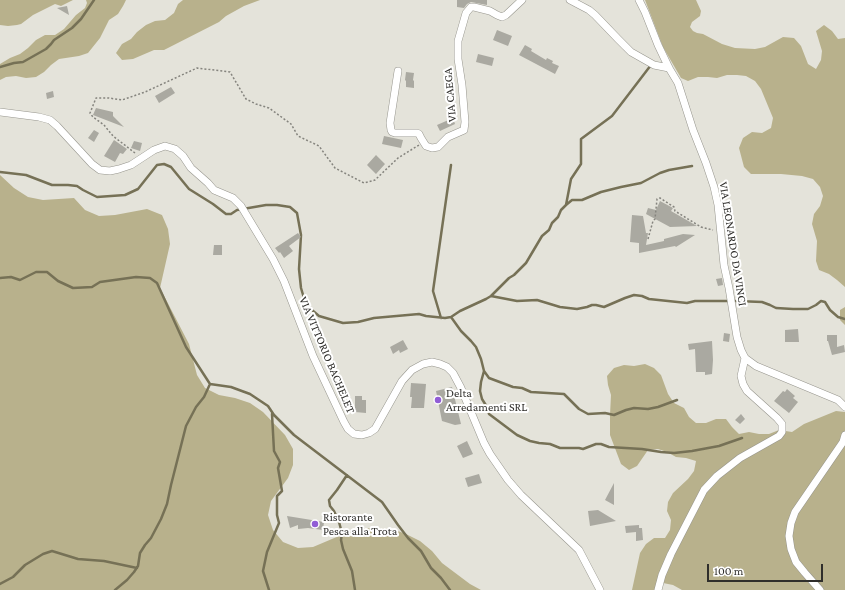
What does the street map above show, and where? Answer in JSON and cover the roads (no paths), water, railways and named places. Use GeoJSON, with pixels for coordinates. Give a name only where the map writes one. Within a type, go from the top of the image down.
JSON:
{"type":"FeatureCollection","features":[{"type":"Feature","properties":{"kind":"street","name":"VIA CAEGA"},"geometry":{"type":"LineString","coordinates":[[398,71],[395,98],[390,118],[392,132],[417,133],[426,146],[432,148],[438,147],[448,138],[464,130],[465,122],[458,59],[458,41],[466,12],[471,7],[490,11],[497,16],[502,17],[506,16],[522,0]]}},
{"type":"Feature","properties":{"kind":"street"},"geometry":{"type":"LineString","coordinates":[[570,0],[595,14],[631,52],[654,65],[669,68]]}},
{"type":"Feature","properties":{"kind":"street"},"geometry":{"type":"LineString","coordinates":[[639,0],[669,68]]}},
{"type":"Feature","properties":{"kind":"street","name":"VIA LEONARDO DA VINCI"},"geometry":{"type":"LineString","coordinates":[[669,68],[678,83],[714,188],[718,205],[724,265],[730,288],[737,337],[745,358]]}},
{"type":"Feature","properties":{"kind":"street","name":"VIA VITTORIO BACHELET"},"geometry":{"type":"LineString","coordinates":[[0,112],[50,120],[92,164],[100,170],[110,171],[131,165],[154,150],[165,146],[175,149],[183,156],[191,168],[214,190],[233,198],[241,206],[273,259],[284,281],[313,356],[348,429],[354,434],[362,435],[369,433],[374,429],[402,381],[412,370],[423,364],[432,362],[447,367],[461,388],[487,448],[508,480],[521,495],[579,550],[600,590]]}},
{"type":"Feature","properties":{"kind":"street"},"geometry":{"type":"LineString","coordinates":[[658,590],[662,575],[671,554],[704,490],[717,476],[740,458],[779,436],[782,432],[782,424],[778,418],[747,391],[743,384],[741,376],[745,358],[756,366],[838,400],[845,407]]}},
{"type":"Feature","properties":{"kind":"street"},"geometry":{"type":"LineString","coordinates":[[820,590],[796,562],[790,549],[789,536],[791,523],[795,512],[843,442],[845,435]]}},
{"type":"Feature","properties":{"kind":"waterway"},"geometry":{"type":"LineString","coordinates":[[0,67],[23,62],[46,49],[54,40],[72,28],[81,19],[94,0]]}},
{"type":"Feature","properties":{"kind":"waterway"},"geometry":{"type":"LineString","coordinates":[[0,172],[26,175],[52,185],[77,186],[97,197],[125,195],[138,189],[157,165],[164,164],[171,167],[189,189],[226,214],[231,214],[237,210],[266,205],[290,207],[297,213],[301,235],[299,269],[301,288],[306,305],[319,316],[343,323],[358,322],[374,318],[419,314],[445,318],[451,317],[491,296],[526,263],[542,236],[549,230],[552,223],[566,205],[571,179],[581,164],[581,139],[612,116],[651,65]]}},
{"type":"Feature","properties":{"kind":"waterway"},"geometry":{"type":"LineString","coordinates":[[441,318],[433,291],[451,165]]}},
{"type":"Feature","properties":{"kind":"waterway"},"geometry":{"type":"LineString","coordinates":[[566,205],[572,200],[582,200],[601,192],[641,183],[669,170],[692,166]]}},
{"type":"Feature","properties":{"kind":"waterway"},"geometry":{"type":"LineString","coordinates":[[0,278],[11,277],[20,280],[36,272],[47,272],[58,281],[73,288],[92,287],[100,282],[136,277],[150,278],[157,283],[186,347],[210,384],[231,387],[250,394],[268,406],[274,415],[294,435],[382,502],[408,538],[421,551],[431,568],[450,590]]}},
{"type":"Feature","properties":{"kind":"waterway"},"geometry":{"type":"LineString","coordinates":[[491,296],[517,301],[537,300],[560,307],[577,309],[592,305],[604,307],[634,295],[649,299],[687,303],[695,301],[762,302],[776,308],[793,309],[808,309],[821,301],[825,302],[830,310],[838,317],[845,319]]}},
{"type":"Feature","properties":{"kind":"waterway"},"geometry":{"type":"LineString","coordinates":[[451,317],[461,331],[476,347],[481,359],[484,371],[480,391],[489,414],[517,435],[530,441],[550,444],[560,448],[583,449],[596,444],[601,444],[609,447],[674,453],[719,446],[742,438]]}},
{"type":"Feature","properties":{"kind":"waterway"},"geometry":{"type":"LineString","coordinates":[[484,371],[489,378],[513,387],[522,388],[531,392],[564,394],[579,409],[588,414],[605,413],[614,415],[634,408],[648,409],[658,407],[677,400]]}},
{"type":"Feature","properties":{"kind":"waterway"},"geometry":{"type":"LineString","coordinates":[[115,590],[127,580],[138,566],[140,553],[151,538],[161,519],[167,504],[186,426],[196,407],[204,397],[210,384]]}},
{"type":"Feature","properties":{"kind":"waterway"},"geometry":{"type":"LineString","coordinates":[[269,590],[263,571],[267,552],[279,523],[277,515],[277,496],[282,491],[278,468],[280,462],[274,451],[272,414]]}},
{"type":"Feature","properties":{"kind":"waterway"},"geometry":{"type":"LineString","coordinates":[[347,475],[329,500],[330,506],[339,522],[342,533],[341,540],[343,549],[352,571],[355,590]]}},
{"type":"Feature","properties":{"kind":"waterway"},"geometry":{"type":"LineString","coordinates":[[0,584],[13,577],[25,565],[43,554],[52,551],[78,559],[104,561],[137,568]]}},
{"type":"Feature","properties":{"kind":"place","name":"Delta Arredamenti SRL"},"geometry":{"type":"Point","coordinates":[438,400]}},
{"type":"Feature","properties":{"kind":"place","name":"Ristorante Pesca alla Trota"},"geometry":{"type":"Point","coordinates":[315,524]}}]}
